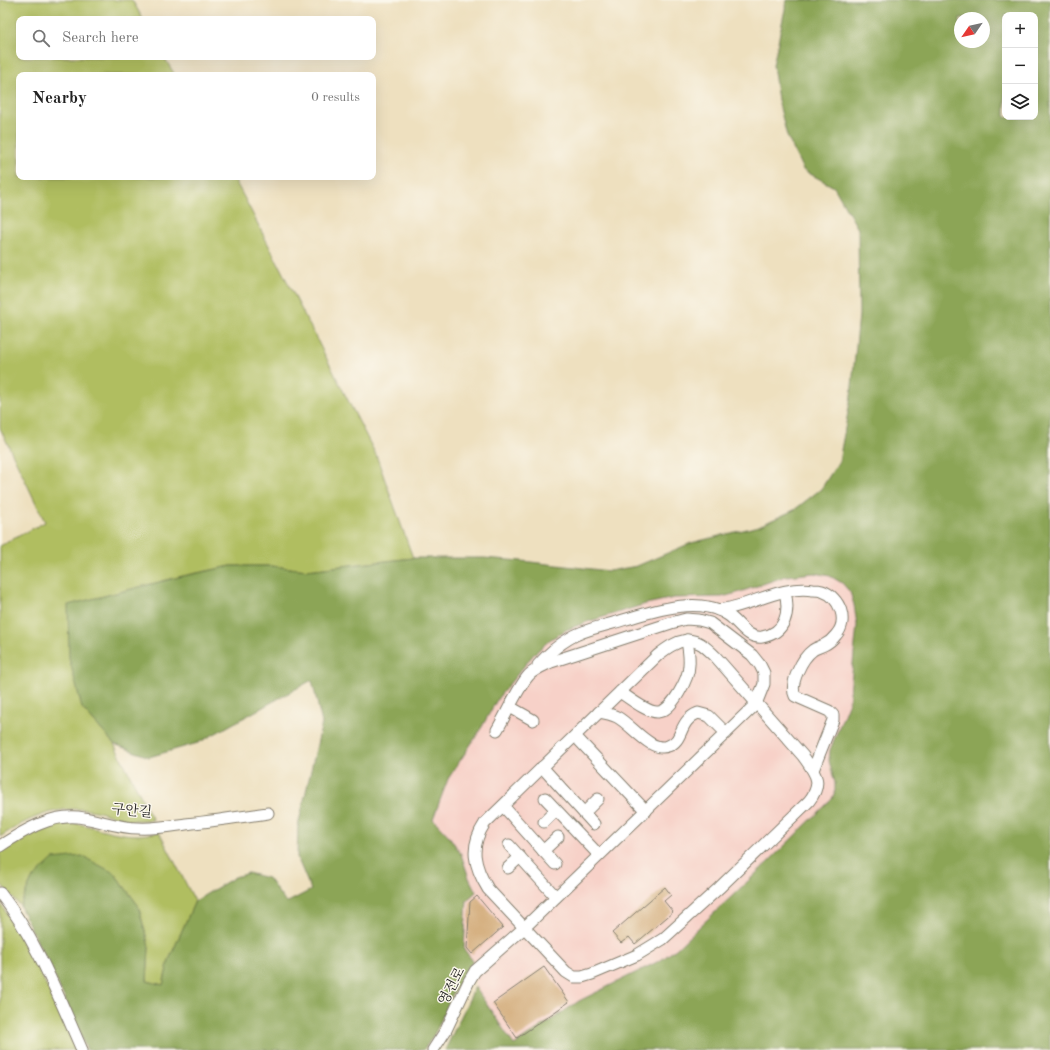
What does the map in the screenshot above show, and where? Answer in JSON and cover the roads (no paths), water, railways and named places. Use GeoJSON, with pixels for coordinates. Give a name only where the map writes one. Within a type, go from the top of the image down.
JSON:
{"type":"FeatureCollection","features":[{"type":"Feature","properties":{"kind":"lane"},"geometry":{"type":"LineString","coordinates":[[718,610],[732,609],[772,595],[808,589],[823,591],[833,597],[840,606],[842,618],[841,627],[835,636],[824,645],[813,649],[807,655],[801,664],[793,684],[795,696],[829,711],[833,715],[833,720],[813,770]]}},
{"type":"Feature","properties":{"kind":"lane"},"geometry":{"type":"LineString","coordinates":[[497,730],[530,675],[555,648],[570,637],[587,630],[670,608],[692,606],[708,607],[718,610],[729,616],[744,631],[754,636],[762,637],[771,634],[780,628],[784,621],[788,603],[785,592]]}},
{"type":"Feature","properties":{"kind":"lane"},"geometry":{"type":"LineString","coordinates":[[530,675],[539,668],[551,662],[656,627],[686,619],[699,620],[710,623],[752,655],[760,665],[764,673],[764,684],[756,704]]}},
{"type":"Feature","properties":{"kind":"lane"},"geometry":{"type":"LineString","coordinates":[[620,692],[653,712],[665,710],[678,694],[687,676],[689,666],[687,640]]}},
{"type":"Feature","properties":{"kind":"lane"},"geometry":{"type":"LineString","coordinates":[[687,640],[696,641],[705,646],[803,756],[813,770],[817,780],[817,788],[809,801],[719,888],[663,939],[637,955],[582,977],[574,977],[566,972],[524,928],[488,889],[477,866],[475,842],[478,833],[485,823],[620,692],[669,646],[677,642],[687,640]]}},
{"type":"Feature","properties":{"kind":"lane","name":"영전로"},"geometry":{"type":"LineString","coordinates":[[433,1050],[446,1030],[469,981],[476,971],[524,928],[756,704]]}},
{"type":"Feature","properties":{"kind":"lane"},"geometry":{"type":"LineString","coordinates":[[510,707],[533,720]]}},
{"type":"Feature","properties":{"kind":"lane"},"geometry":{"type":"LineString","coordinates":[[599,712],[617,717],[654,746],[668,747],[674,743],[687,720],[698,713],[709,716],[726,733]]}},
{"type":"Feature","properties":{"kind":"lane"},"geometry":{"type":"LineString","coordinates":[[575,736],[646,811]]}},
{"type":"Feature","properties":{"kind":"lane"},"geometry":{"type":"LineString","coordinates":[[542,767],[594,824]]}},
{"type":"Feature","properties":{"kind":"lane"},"geometry":{"type":"LineString","coordinates":[[545,798],[599,855]]}},
{"type":"Feature","properties":{"kind":"lane"},"geometry":{"type":"LineString","coordinates":[[584,813],[598,799]]}},
{"type":"Feature","properties":{"kind":"lane"},"geometry":{"type":"LineString","coordinates":[[503,806],[555,864]]}},
{"type":"Feature","properties":{"kind":"lane"},"geometry":{"type":"LineString","coordinates":[[544,822],[556,810]]}},
{"type":"Feature","properties":{"kind":"lane","name":"구안길"},"geometry":{"type":"LineString","coordinates":[[0,846],[35,826],[53,819],[68,816],[119,826],[138,828],[164,827],[268,813]]}},
{"type":"Feature","properties":{"kind":"lane"},"geometry":{"type":"LineString","coordinates":[[543,851],[558,838]]}},
{"type":"Feature","properties":{"kind":"lane"},"geometry":{"type":"LineString","coordinates":[[509,845],[556,897]]}},
{"type":"Feature","properties":{"kind":"lane"},"geometry":{"type":"LineString","coordinates":[[508,868],[520,857]]}},
{"type":"Feature","properties":{"kind":"lane"},"geometry":{"type":"LineString","coordinates":[[0,893],[27,933],[45,966],[82,1050]]}}]}
